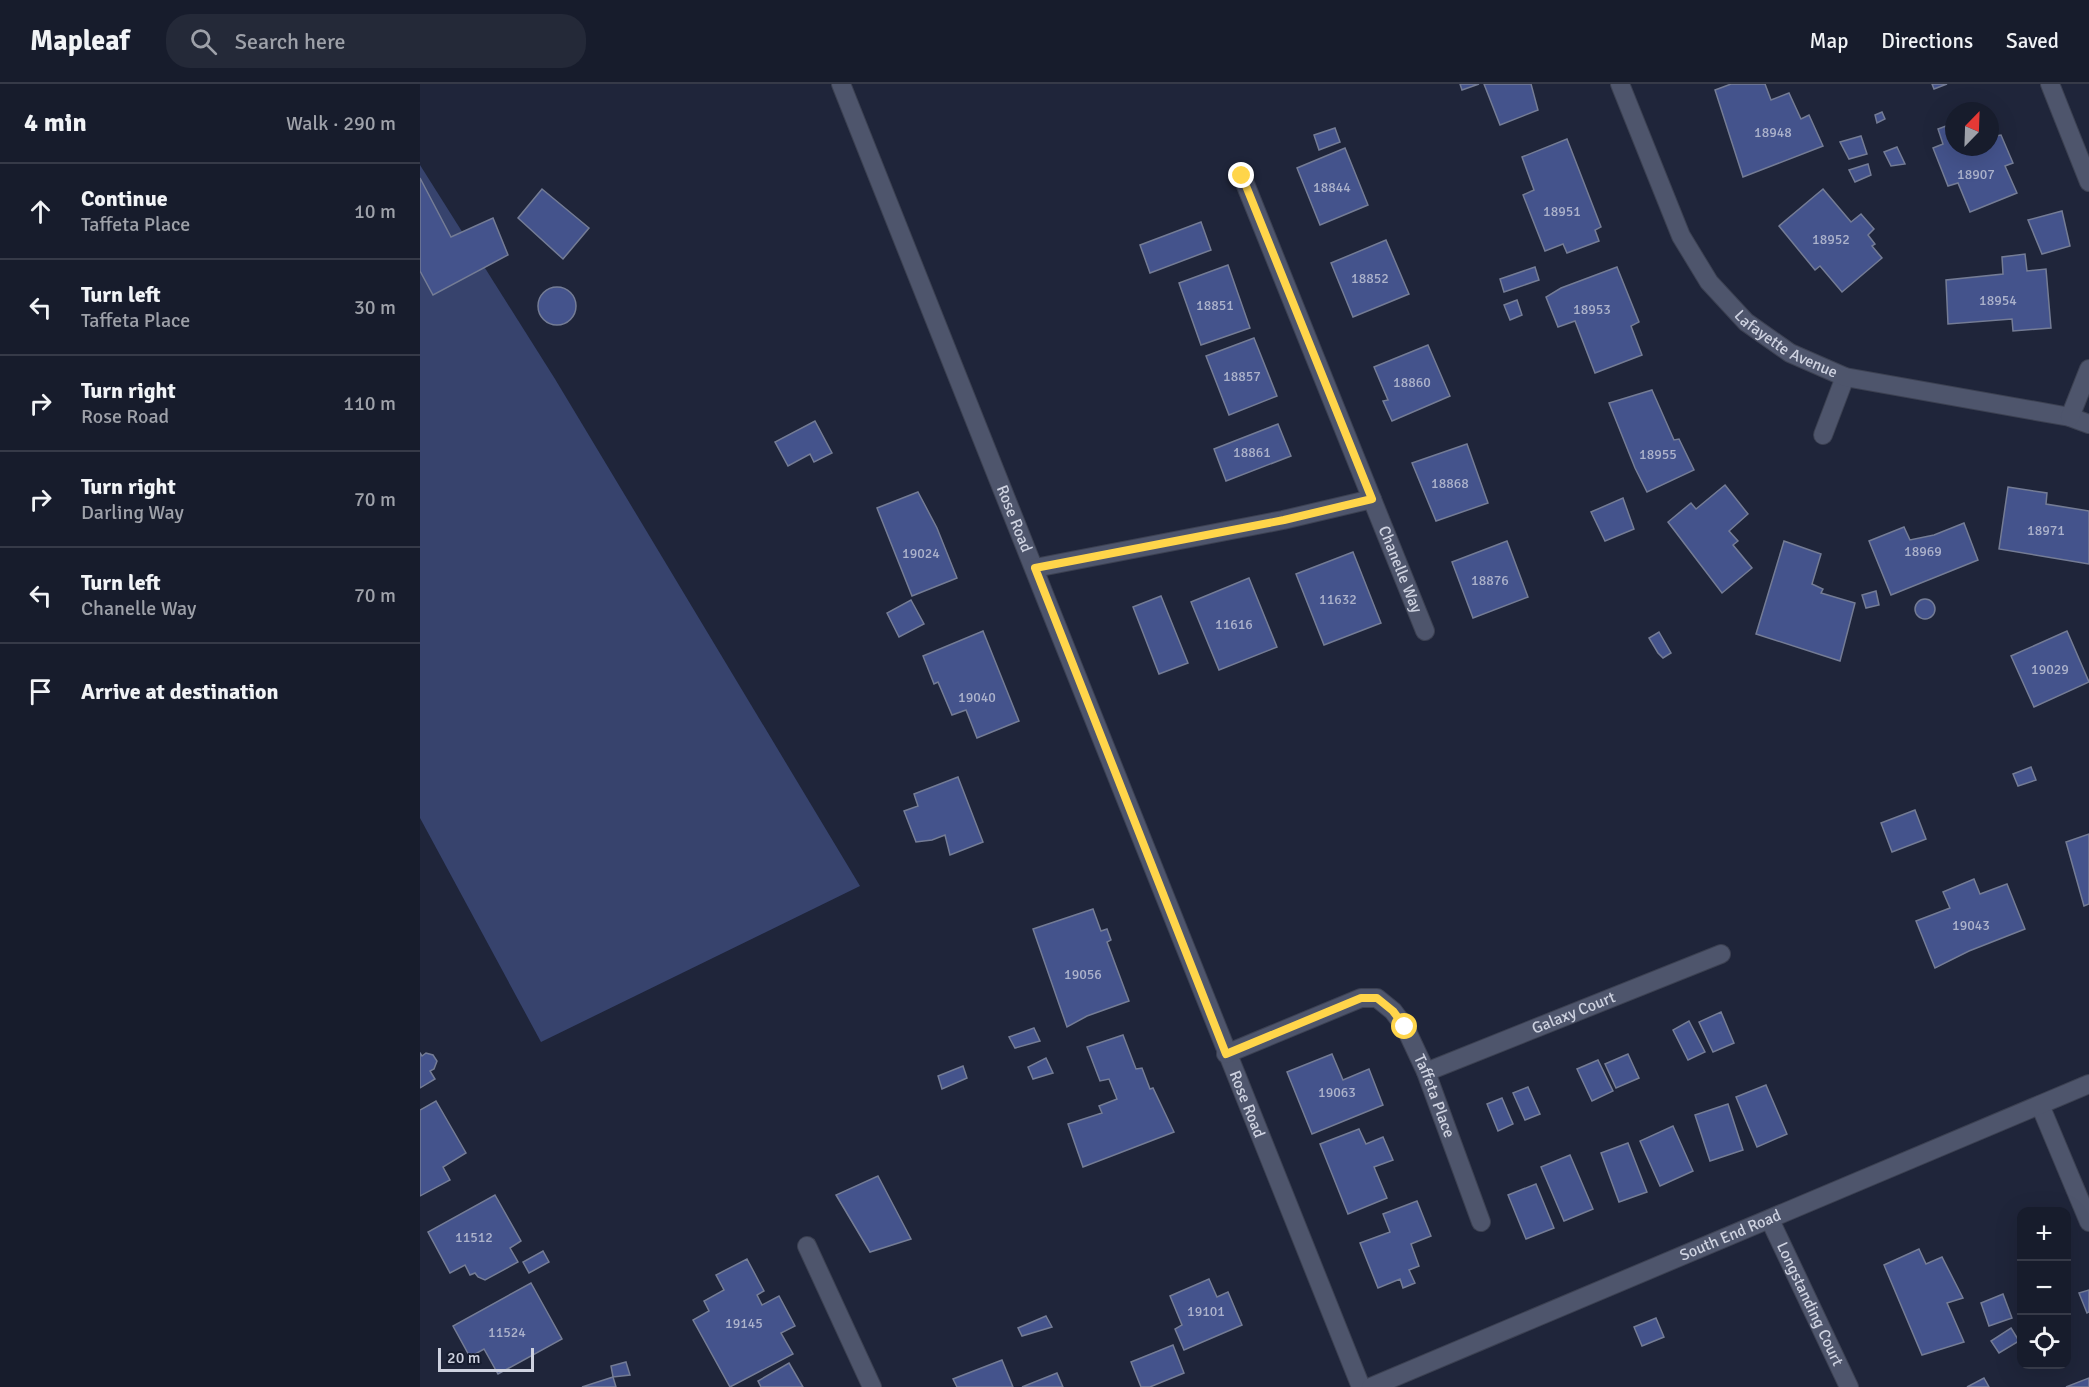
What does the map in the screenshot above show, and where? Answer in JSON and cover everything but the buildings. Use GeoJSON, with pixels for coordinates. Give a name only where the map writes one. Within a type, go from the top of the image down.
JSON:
{"type":"FeatureCollection","features":[{"type":"Feature","properties":{"kind":"street","name":"Rose Road"},"geometry":{"type":"LineString","coordinates":[[841,84],[1226,1054],[1361,1387]]}},
{"type":"Feature","properties":{"kind":"street","name":"Lafayette Avenue"},"geometry":{"type":"LineString","coordinates":[[1620,84],[1681,236],[1709,282],[1746,322],[1790,353],[1845,377],[2070,417],[2089,424]]}},
{"type":"Feature","properties":{"kind":"street"},"geometry":{"type":"LineString","coordinates":[[2050,84],[2089,182]]}},
{"type":"Feature","properties":{"kind":"street","name":"Chanelle Way"},"geometry":{"type":"LineString","coordinates":[[1242,176],[1425,631]]}},
{"type":"Feature","properties":{"kind":"street"},"geometry":{"type":"LineString","coordinates":[[2070,417],[2089,369]]}},
{"type":"Feature","properties":{"kind":"street"},"geometry":{"type":"LineString","coordinates":[[1823,435],[1845,377]]}},
{"type":"Feature","properties":{"kind":"street"},"geometry":{"type":"LineString","coordinates":[[1035,568],[1284,520],[1372,499]]}},
{"type":"Feature","properties":{"kind":"street","name":"Galaxy Court"},"geometry":{"type":"LineString","coordinates":[[1426,1072],[1721,954]]}},
{"type":"Feature","properties":{"kind":"street","name":"Taffeta Place"},"geometry":{"type":"LineString","coordinates":[[1226,1054],[1361,998],[1377,998],[1393,1011],[1405,1027],[1426,1072],[1481,1222]]}},
{"type":"Feature","properties":{"kind":"street","name":"South End Road"},"geometry":{"type":"LineString","coordinates":[[1371,1387],[2089,1084]]}},
{"type":"Feature","properties":{"kind":"street"},"geometry":{"type":"LineString","coordinates":[[2040,1105],[2089,1222]]}},
{"type":"Feature","properties":{"kind":"street","name":"Longstanding Court"},"geometry":{"type":"LineString","coordinates":[[1770,1220],[1849,1387]]}},
{"type":"Feature","properties":{"kind":"street"},"geometry":{"type":"LineString","coordinates":[[807,1246],[872,1387]]}},
{"type":"Feature","properties":{"kind":"shaded area"},"geometry":{"type":"Polygon","coordinates":[[[420,165],[555,379],[860,886],[541,1042],[420,818],[420,165]]]}},
{"type":"Feature","properties":{"kind":"route"},"geometry":{"type":"LineString","coordinates":[[1242,176],[1372,499],[1284,520],[1035,568],[1226,1054],[1361,998],[1377,998],[1393,1011],[1405,1027]]}}]}
